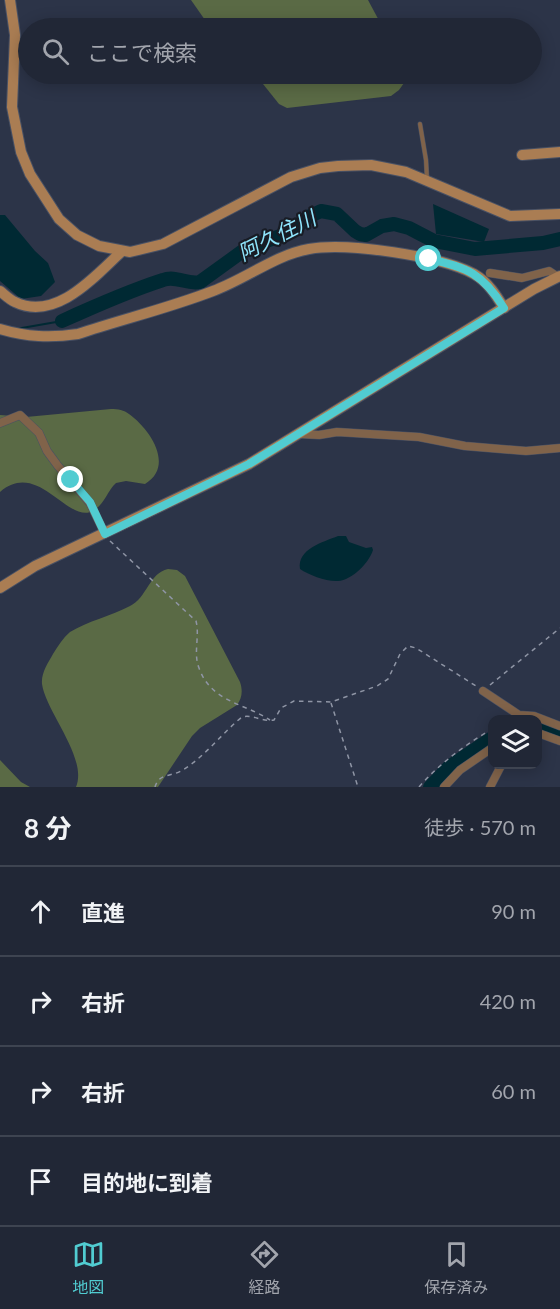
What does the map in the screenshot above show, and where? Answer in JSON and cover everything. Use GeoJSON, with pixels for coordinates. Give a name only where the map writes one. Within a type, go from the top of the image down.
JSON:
{"type":"FeatureCollection","features":[{"type":"Feature","properties":{"kind":"street"},"geometry":{"type":"LineString","coordinates":[[10,0],[15,35],[12,107],[21,152],[30,174],[59,219],[77,235],[99,246],[121,252],[138,251],[163,244],[274,185],[320,168],[371,165],[406,172],[510,216],[560,214]]}},
{"type":"Feature","properties":{"kind":"street"},"geometry":{"type":"LineString","coordinates":[[522,155],[560,152]]}},
{"type":"Feature","properties":{"kind":"street"},"geometry":{"type":"LineString","coordinates":[[0,329],[32,337],[62,337],[78,334],[213,291],[299,251],[329,246],[365,249],[449,263],[481,279],[494,292],[504,308]]}},
{"type":"Feature","properties":{"kind":"street"},"geometry":{"type":"LineString","coordinates":[[0,291],[15,302],[37,307],[48,306],[82,287],[121,252]]}},
{"type":"Feature","properties":{"kind":"street"},"geometry":{"type":"LineString","coordinates":[[490,273],[522,278],[549,271],[559,276]]}},
{"type":"Feature","properties":{"kind":"street"},"geometry":{"type":"LineString","coordinates":[[0,588],[35,566],[231,474],[559,276]]}},
{"type":"Feature","properties":{"kind":"street"},"geometry":{"type":"LineString","coordinates":[[0,423],[20,415],[39,433],[47,451],[58,466],[90,502],[105,534]]}},
{"type":"Feature","properties":{"kind":"street"},"geometry":{"type":"LineString","coordinates":[[300,434],[319,435],[337,432],[398,436],[465,446],[526,451],[560,448]]}},
{"type":"Feature","properties":{"kind":"street"},"geometry":{"type":"LineString","coordinates":[[483,691],[519,715],[534,716],[560,726]]}},
{"type":"Feature","properties":{"kind":"street"},"geometry":{"type":"LineString","coordinates":[[542,735],[560,741]]}},
{"type":"Feature","properties":{"kind":"street"},"geometry":{"type":"LineString","coordinates":[[444,787],[460,770],[488,751]]}},
{"type":"Feature","properties":{"kind":"street"},"geometry":{"type":"LineString","coordinates":[[490,787],[500,769]]}},
{"type":"Feature","properties":{"kind":"lane"},"geometry":{"type":"LineString","coordinates":[[420,124],[427,180]]}},
{"type":"Feature","properties":{"kind":"path"},"geometry":{"type":"LineString","coordinates":[[105,534],[111,543],[196,621],[199,668],[212,690],[223,699],[271,721]]}},
{"type":"Feature","properties":{"kind":"path"},"geometry":{"type":"LineString","coordinates":[[154,787],[161,777],[182,771],[245,715],[261,721],[271,721],[276,719],[281,708],[294,701],[331,702],[370,689],[388,679],[400,654],[408,646],[416,648],[483,691],[560,628]]}},
{"type":"Feature","properties":{"kind":"path"},"geometry":{"type":"LineString","coordinates":[[331,702],[358,787]]}},
{"type":"Feature","properties":{"kind":"path"},"geometry":{"type":"LineString","coordinates":[[419,787],[431,773],[457,751],[488,732]]}},
{"type":"Feature","properties":{"kind":"green space"},"geometry":{"type":"Polygon","coordinates":[[[191,0],[368,0],[378,18],[204,18],[191,0]]]}},
{"type":"Feature","properties":{"kind":"green space"},"geometry":{"type":"Polygon","coordinates":[[[263,84],[403,84],[391,96],[287,108],[279,104],[263,84]]]}},
{"type":"Feature","properties":{"kind":"green space"},"geometry":{"type":"Polygon","coordinates":[[[111,409],[125,412],[137,421],[145,429],[156,448],[159,458],[158,468],[154,476],[145,484],[126,481],[116,483],[97,508],[83,513],[39,487],[27,483],[14,484],[0,492],[0,415],[26,417],[111,409]]]}},
{"type":"Feature","properties":{"kind":"green space"},"geometry":{"type":"Polygon","coordinates":[[[168,569],[177,570],[185,576],[240,682],[242,691],[240,700],[237,705],[200,728],[192,736],[158,787],[76,787],[78,775],[72,749],[45,695],[42,684],[45,668],[70,632],[130,606],[136,602],[156,575],[168,569]]]}},
{"type":"Feature","properties":{"kind":"green space"},"geometry":{"type":"Polygon","coordinates":[[[0,760],[21,782],[30,787],[0,787],[0,760]]]}},
{"type":"Feature","properties":{"kind":"water"},"geometry":{"type":"Polygon","coordinates":[[[433,204],[489,229],[484,242],[436,234],[433,204]]]}},
{"type":"Feature","properties":{"kind":"water"},"geometry":{"type":"Polygon","coordinates":[[[0,215],[5,215],[48,263],[55,282],[41,296],[21,299],[0,281],[0,215]]]}},
{"type":"Feature","properties":{"kind":"water"},"geometry":{"type":"Polygon","coordinates":[[[338,536],[346,536],[349,542],[366,548],[372,547],[371,555],[359,570],[349,578],[334,581],[318,578],[300,569],[300,562],[307,551],[338,536]]]}},
{"type":"Feature","properties":{"kind":"waterway","name":"阿久住川"},"geometry":{"type":"LineString","coordinates":[[62,321],[163,280],[200,282],[247,248],[291,232],[308,217],[321,211],[337,214],[360,234],[366,235],[382,226],[394,224],[409,228],[434,241],[475,249],[543,243],[560,239]]}},
{"type":"Feature","properties":{"kind":"waterway","name":"阿久住川"},"geometry":{"type":"LineString","coordinates":[[16,329],[62,321]]}},
{"type":"Feature","properties":{"kind":"waterway"},"geometry":{"type":"LineString","coordinates":[[542,726],[560,733]]}},
{"type":"Feature","properties":{"kind":"waterway"},"geometry":{"type":"LineString","coordinates":[[430,787],[449,767],[488,741]]}},
{"type":"Feature","properties":{"kind":"route"},"geometry":{"type":"LineString","coordinates":[[71,480],[90,502],[105,534],[231,474],[274,450],[504,308],[487,284],[474,274],[449,263],[429,259]]}}]}
